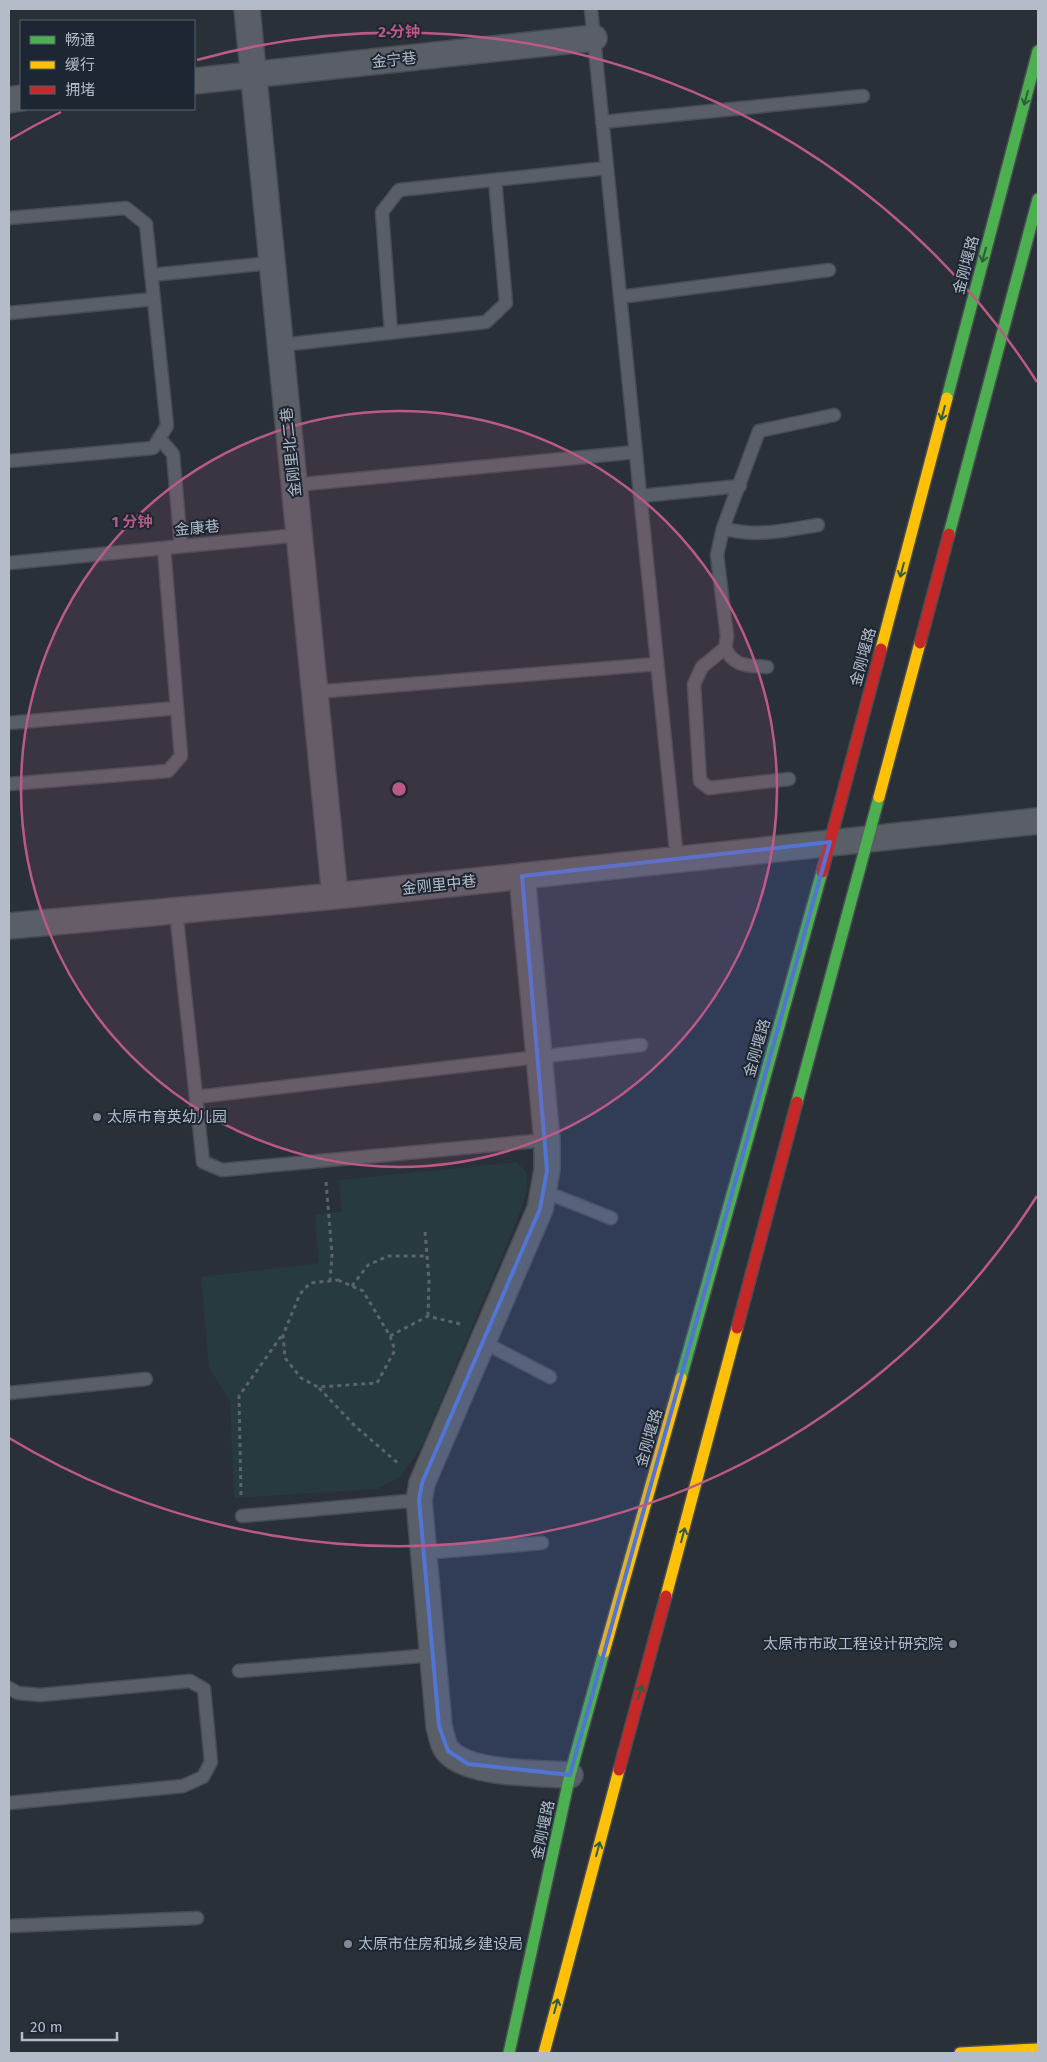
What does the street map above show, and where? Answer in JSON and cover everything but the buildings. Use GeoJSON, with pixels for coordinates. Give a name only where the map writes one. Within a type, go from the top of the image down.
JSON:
{"type":"FeatureCollection","features":[{"type":"Feature","properties":{"kind":"main road","name":"金刚堰路"},"geometry":{"type":"LineString","coordinates":[[509,2053],[570,1775],[830,842],[1038,51]]}},
{"type":"Feature","properties":{"kind":"main road"},"geometry":{"type":"LineString","coordinates":[[544,2053],[870,838],[1038,199]]}},
{"type":"Feature","properties":{"kind":"main road"},"geometry":{"type":"LineString","coordinates":[[960,2053],[1038,2049]]}},
{"type":"Feature","properties":{"kind":"street","name":"金刚里北二巷"},"geometry":{"type":"LineString","coordinates":[[247,9],[334,896]]}},
{"type":"Feature","properties":{"kind":"street","name":"金宁巷"},"geometry":{"type":"LineString","coordinates":[[195,82],[594,38]]}},
{"type":"Feature","properties":{"kind":"street","name":"金刚里中巷"},"geometry":{"type":"LineString","coordinates":[[9,926],[334,896],[1038,821]]}},
{"type":"Feature","properties":{"kind":"street"},"geometry":{"type":"LineString","coordinates":[[522,876],[547,1140],[547,1170],[540,1209],[421,1491],[424,1553],[439,1726],[448,1751],[468,1764],[490,1770],[570,1775]]}},
{"type":"Feature","properties":{"kind":"lane"},"geometry":{"type":"LineString","coordinates":[[591,9],[676,859]]}},
{"type":"Feature","properties":{"kind":"lane"},"geometry":{"type":"LineString","coordinates":[[602,122],[863,96]]}},
{"type":"Feature","properties":{"kind":"lane"},"geometry":{"type":"LineString","coordinates":[[391,332],[382,212],[399,190],[607,168]]}},
{"type":"Feature","properties":{"kind":"lane"},"geometry":{"type":"LineString","coordinates":[[280,345],[486,322],[506,303],[495,180]]}},
{"type":"Feature","properties":{"kind":"lane"},"geometry":{"type":"LineString","coordinates":[[9,218],[126,208],[146,224],[167,426],[153,448],[9,462]]}},
{"type":"Feature","properties":{"kind":"lane"},"geometry":{"type":"LineString","coordinates":[[151,275],[272,263]]}},
{"type":"Feature","properties":{"kind":"lane"},"geometry":{"type":"LineString","coordinates":[[620,297],[829,270]]}},
{"type":"Feature","properties":{"kind":"lane"},"geometry":{"type":"LineString","coordinates":[[9,313],[154,299]]}},
{"type":"Feature","properties":{"kind":"lane"},"geometry":{"type":"LineString","coordinates":[[767,666],[741,665],[730,659],[725,648],[727,636],[717,555],[723,528],[759,431],[834,415]]}},
{"type":"Feature","properties":{"kind":"lane"},"geometry":{"type":"LineString","coordinates":[[159,438],[173,454],[181,546]]}},
{"type":"Feature","properties":{"kind":"lane"},"geometry":{"type":"LineString","coordinates":[[294,485],[636,452]]}},
{"type":"Feature","properties":{"kind":"lane"},"geometry":{"type":"LineString","coordinates":[[640,496],[740,486]]}},
{"type":"Feature","properties":{"kind":"lane"},"geometry":{"type":"LineString","coordinates":[[723,528],[738,533],[756,534],[818,524]]}},
{"type":"Feature","properties":{"kind":"lane","name":"金康巷"},"geometry":{"type":"LineString","coordinates":[[9,563],[299,534]]}},
{"type":"Feature","properties":{"kind":"lane"},"geometry":{"type":"LineString","coordinates":[[9,784],[168,770],[181,756],[164,548]]}},
{"type":"Feature","properties":{"kind":"lane"},"geometry":{"type":"LineString","coordinates":[[725,648],[702,667],[694,684],[700,781],[709,788],[789,779]]}},
{"type":"Feature","properties":{"kind":"lane"},"geometry":{"type":"LineString","coordinates":[[314,692],[657,664]]}},
{"type":"Feature","properties":{"kind":"lane"},"geometry":{"type":"LineString","coordinates":[[9,724],[177,708]]}},
{"type":"Feature","properties":{"kind":"lane"},"geometry":{"type":"LineString","coordinates":[[176,910],[203,1162],[222,1170],[547,1140]]}},
{"type":"Feature","properties":{"kind":"lane"},"geometry":{"type":"LineString","coordinates":[[196,1096],[641,1045]]}},
{"type":"Feature","properties":{"kind":"lane"},"geometry":{"type":"LineString","coordinates":[[543,1191],[611,1218]]}},
{"type":"Feature","properties":{"kind":"lane"},"geometry":{"type":"LineString","coordinates":[[485,1337],[550,1376]]}},
{"type":"Feature","properties":{"kind":"lane"},"geometry":{"type":"LineString","coordinates":[[9,1393],[146,1379]]}},
{"type":"Feature","properties":{"kind":"lane"},"geometry":{"type":"LineString","coordinates":[[242,1516],[421,1491]]}},
{"type":"Feature","properties":{"kind":"lane"},"geometry":{"type":"LineString","coordinates":[[424,1553],[542,1543]]}},
{"type":"Feature","properties":{"kind":"lane"},"geometry":{"type":"LineString","coordinates":[[238,1671],[433,1655]]}},
{"type":"Feature","properties":{"kind":"lane"},"geometry":{"type":"LineString","coordinates":[[9,1688],[18,1693],[40,1695],[190,1681],[204,1689],[211,1762],[203,1777],[183,1786],[9,1803]]}},
{"type":"Feature","properties":{"kind":"lane"},"geometry":{"type":"LineString","coordinates":[[9,1926],[197,1918]]}},
{"type":"Feature","properties":{"kind":"path"},"geometry":{"type":"LineString","coordinates":[[324,1161],[332,1254],[330,1281]]}},
{"type":"Feature","properties":{"kind":"path"},"geometry":{"type":"LineString","coordinates":[[425,1232],[429,1280],[428,1316]]}},
{"type":"Feature","properties":{"kind":"path"},"geometry":{"type":"LineString","coordinates":[[352,1286],[368,1264],[388,1256],[427,1256]]}},
{"type":"Feature","properties":{"kind":"path"},"geometry":{"type":"LineString","coordinates":[[242,1516],[239,1396],[283,1335],[300,1294],[310,1283],[338,1280],[363,1291],[390,1336],[395,1350],[376,1383],[318,1388]]}},
{"type":"Feature","properties":{"kind":"path"},"geometry":{"type":"LineString","coordinates":[[390,1336],[428,1316],[485,1337]]}},
{"type":"Feature","properties":{"kind":"path"},"geometry":{"type":"LineString","coordinates":[[283,1335],[285,1358],[302,1378],[318,1388],[421,1491]]}},
{"type":"Feature","properties":{"kind":"highlighted area"},"geometry":{"type":"Polygon","coordinates":[[[830,842],[570,1775],[468,1764],[448,1751],[439,1726],[419,1500],[422,1483],[540,1209],[547,1170],[522,876],[830,842]]]}},
{"type":"Feature","properties":{"kind":"green space"},"geometry":{"type":"Polygon","coordinates":[[[517,1162],[527,1173],[526,1195],[514,1228],[421,1448],[399,1478],[376,1489],[234,1498],[230,1401],[209,1367],[201,1277],[319,1263],[315,1215],[342,1211],[339,1180],[517,1162]]]}},
{"type":"Feature","properties":{"kind":"traffic: fast"},"geometry":{"type":"LineString","coordinates":[[947,398],[1038,51]]}},
{"type":"Feature","properties":{"kind":"traffic: fast"},"geometry":{"type":"LineString","coordinates":[[949,534],[1038,199]]}},
{"type":"Feature","properties":{"kind":"traffic: fast"},"geometry":{"type":"LineString","coordinates":[[797,1102],[879,797]]}},
{"type":"Feature","properties":{"kind":"traffic: fast"},"geometry":{"type":"LineString","coordinates":[[681,1378],[822,872]]}},
{"type":"Feature","properties":{"kind":"traffic: fast"},"geometry":{"type":"LineString","coordinates":[[509,2053],[570,1775],[604,1652]]}},
{"type":"Feature","properties":{"kind":"traffic: slow"},"geometry":{"type":"LineString","coordinates":[[881,649],[947,398]]}},
{"type":"Feature","properties":{"kind":"traffic: slow"},"geometry":{"type":"LineString","coordinates":[[879,797],[920,643]]}},
{"type":"Feature","properties":{"kind":"traffic: slow"},"geometry":{"type":"LineString","coordinates":[[666,1596],[737,1328]]}},
{"type":"Feature","properties":{"kind":"traffic: slow"},"geometry":{"type":"LineString","coordinates":[[604,1652],[681,1378]]}},
{"type":"Feature","properties":{"kind":"traffic: slow"},"geometry":{"type":"LineString","coordinates":[[544,2053],[619,1770]]}},
{"type":"Feature","properties":{"kind":"traffic: slow"},"geometry":{"type":"LineString","coordinates":[[960,2053],[1038,2049]]}},
{"type":"Feature","properties":{"kind":"traffic: jam"},"geometry":{"type":"LineString","coordinates":[[920,643],[949,534]]}},
{"type":"Feature","properties":{"kind":"traffic: jam"},"geometry":{"type":"LineString","coordinates":[[822,872],[881,649]]}},
{"type":"Feature","properties":{"kind":"traffic: jam"},"geometry":{"type":"LineString","coordinates":[[737,1328],[797,1102]]}},
{"type":"Feature","properties":{"kind":"traffic: jam"},"geometry":{"type":"LineString","coordinates":[[619,1770],[666,1596]]}},
{"type":"Feature","properties":{"kind":"place","name":"太原市育英幼儿园"},"geometry":{"type":"Point","coordinates":[97,1117]}},
{"type":"Feature","properties":{"kind":"place","name":"太原市市政工程设计研究院"},"geometry":{"type":"Point","coordinates":[953,1644]}},
{"type":"Feature","properties":{"kind":"place","name":"太原市住房和城乡建设局"},"geometry":{"type":"Point","coordinates":[348,1944]}}]}
